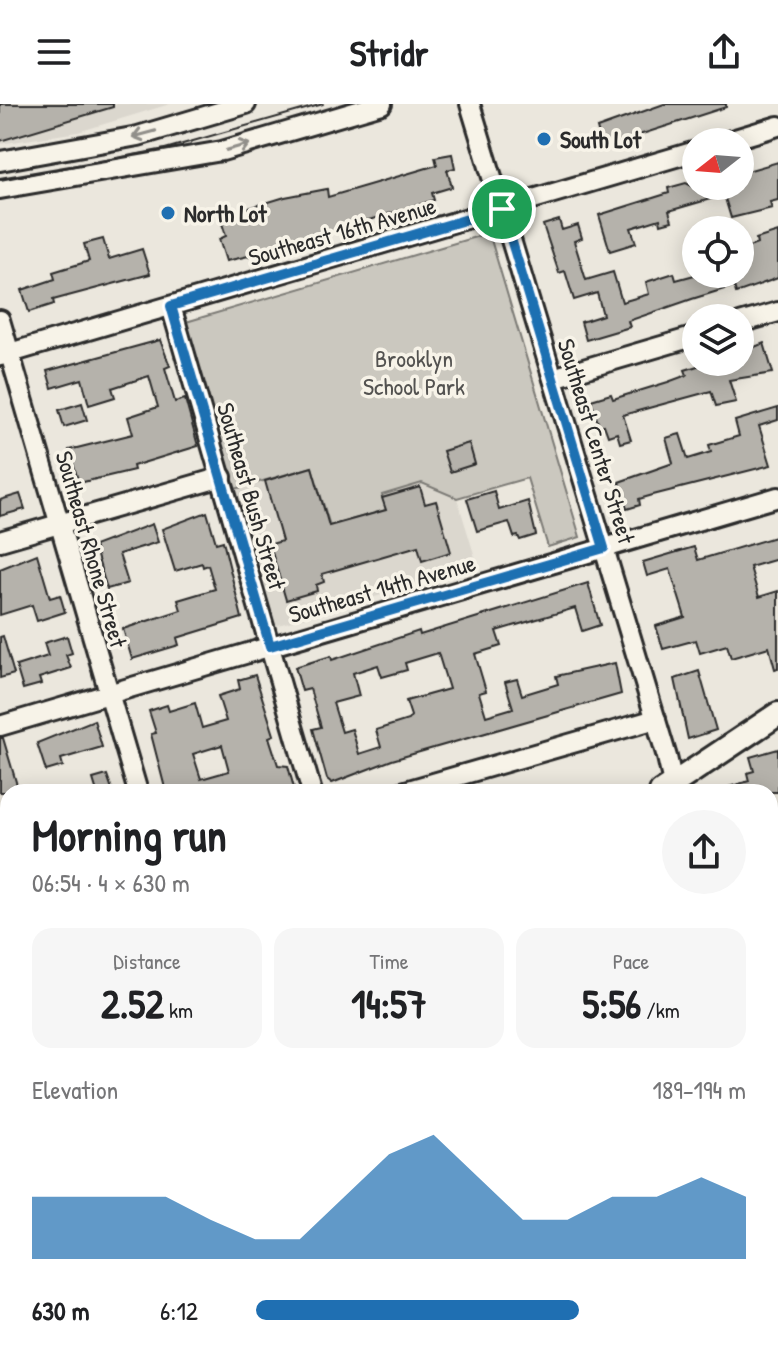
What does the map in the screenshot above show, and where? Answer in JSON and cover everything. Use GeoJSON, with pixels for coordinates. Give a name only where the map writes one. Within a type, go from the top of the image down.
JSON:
{"type":"FeatureCollection","features":[{"type":"Feature","properties":{"kind":"main road"},"geometry":{"type":"LineString","coordinates":[[679,784],[778,714]]}},
{"type":"Feature","properties":{"kind":"street"},"geometry":{"type":"LineString","coordinates":[[0,161],[138,136],[246,104]]}},
{"type":"Feature","properties":{"kind":"street"},"geometry":{"type":"LineString","coordinates":[[0,189],[222,151],[382,104]]}},
{"type":"Feature","properties":{"kind":"street","name":"Southeast Center Street"},"geometry":{"type":"LineString","coordinates":[[470,104],[656,719],[669,784]]}},
{"type":"Feature","properties":{"kind":"street"},"geometry":{"type":"LineString","coordinates":[[754,133],[778,126]]}},
{"type":"Feature","properties":{"kind":"street","name":"Southeast 16th Avenue"},"geometry":{"type":"LineString","coordinates":[[4,354],[682,155]]}},
{"type":"Feature","properties":{"kind":"street","name":"Southeast Bush Street"},"geometry":{"type":"LineString","coordinates":[[171,306],[310,784]]}},
{"type":"Feature","properties":{"kind":"street"},"geometry":{"type":"LineString","coordinates":[[754,319],[778,312]]}},
{"type":"Feature","properties":{"kind":"street","name":"Southeast Rhone Street"},"geometry":{"type":"LineString","coordinates":[[0,320],[4,354],[60,525],[136,784]]}},
{"type":"Feature","properties":{"kind":"street"},"geometry":{"type":"LineString","coordinates":[[553,378],[682,340]]}},
{"type":"Feature","properties":{"kind":"street"},"geometry":{"type":"LineString","coordinates":[[0,541],[222,477]]}},
{"type":"Feature","properties":{"kind":"street","name":"Southeast 14th Avenue"},"geometry":{"type":"LineString","coordinates":[[0,726],[778,497]]}},
{"type":"Feature","properties":{"kind":"street"},"geometry":{"type":"LineString","coordinates":[[430,784],[656,719]]}},
{"type":"Feature","properties":{"kind":"shaded area"},"geometry":{"type":"Polygon","coordinates":[[[0,104],[170,104],[78,132],[0,144],[0,104]]]}},
{"type":"Feature","properties":{"kind":"shaded area"},"geometry":{"type":"Polygon","coordinates":[[[312,467],[330,525],[386,509],[382,495],[422,483],[457,498],[478,567],[275,626],[235,489],[312,467]]]}},
{"type":"Feature","properties":{"kind":"green space","name":"Brooklyn School Park"},"geometry":{"type":"Polygon","coordinates":[[[489,233],[580,537],[548,547],[527,478],[457,498],[422,483],[382,495],[386,510],[330,526],[312,467],[235,489],[186,322],[489,233]]]}},
{"type":"Feature","properties":{"kind":"building"},"geometry":{"type":"Polygon","coordinates":[[[0,104],[113,104],[113,107],[0,141],[0,104]]]}},
{"type":"Feature","properties":{"kind":"building"},"geometry":{"type":"Polygon","coordinates":[[[664,104],[726,104],[726,107],[602,147],[597,128],[664,104]]]}},
{"type":"Feature","properties":{"kind":"building"},"geometry":{"type":"Polygon","coordinates":[[[452,154],[455,168],[447,170],[452,187],[432,193],[434,200],[262,253],[226,261],[219,239],[226,236],[220,217],[285,197],[327,189],[328,197],[437,165],[435,157],[452,154]]]}},
{"type":"Feature","properties":{"kind":"building"},"geometry":{"type":"Polygon","coordinates":[[[778,162],[778,200],[770,202],[772,208],[730,216],[726,200],[754,200],[754,169],[778,162]]]}},
{"type":"Feature","properties":{"kind":"building"},"geometry":{"type":"Polygon","coordinates":[[[682,184],[682,200],[707,200],[669,211],[672,221],[661,224],[660,219],[631,228],[636,243],[610,251],[599,215],[669,193],[668,188],[682,184]]]}},
{"type":"Feature","properties":{"kind":"building"},"geometry":{"type":"Polygon","coordinates":[[[559,220],[562,230],[578,225],[582,238],[574,241],[586,280],[613,272],[622,302],[649,294],[646,282],[674,273],[676,280],[682,278],[682,288],[728,288],[628,321],[630,327],[586,340],[581,322],[603,315],[597,293],[574,300],[565,271],[559,273],[543,225],[559,220]]]}},
{"type":"Feature","properties":{"kind":"building"},"geometry":{"type":"Polygon","coordinates":[[[778,232],[778,278],[754,287],[756,239],[778,232]]]}},
{"type":"Feature","properties":{"kind":"building"},"geometry":{"type":"Polygon","coordinates":[[[103,239],[109,259],[142,249],[150,274],[53,300],[54,304],[29,312],[22,290],[55,279],[53,272],[89,261],[84,244],[103,239]]]}},
{"type":"Feature","properties":{"kind":"building"},"geometry":{"type":"Polygon","coordinates":[[[160,340],[170,366],[165,368],[175,402],[185,399],[198,446],[133,466],[134,470],[79,483],[69,450],[133,434],[128,417],[158,407],[149,376],[112,388],[115,397],[89,405],[82,379],[52,388],[47,371],[160,340]]]}},
{"type":"Feature","properties":{"kind":"building"},"geometry":{"type":"Polygon","coordinates":[[[764,343],[773,373],[729,380],[736,402],[716,406],[711,391],[623,415],[631,440],[620,443],[617,433],[608,436],[604,425],[599,426],[591,400],[611,394],[613,399],[684,376],[754,376],[754,347],[764,343]]]}},
{"type":"Feature","properties":{"kind":"building"},"geometry":{"type":"Polygon","coordinates":[[[82,403],[87,420],[64,427],[59,410],[82,403]]]}},
{"type":"Feature","properties":{"kind":"building"},"geometry":{"type":"Polygon","coordinates":[[[778,408],[778,420],[759,426],[771,465],[639,499],[640,505],[627,509],[619,482],[673,463],[666,438],[680,434],[688,459],[711,452],[709,445],[739,436],[735,421],[778,408]]]}},
{"type":"Feature","properties":{"kind":"building"},"geometry":{"type":"Polygon","coordinates":[[[469,443],[475,464],[450,472],[443,451],[469,443]]]}},
{"type":"Feature","properties":{"kind":"building"},"geometry":{"type":"Polygon","coordinates":[[[312,467],[329,526],[386,510],[382,498],[420,487],[425,504],[436,501],[451,552],[422,561],[418,546],[322,574],[324,582],[316,585],[317,591],[286,600],[271,549],[271,544],[282,541],[265,481],[312,467]]]}},
{"type":"Feature","properties":{"kind":"building"},"geometry":{"type":"Polygon","coordinates":[[[494,491],[499,510],[528,501],[536,535],[520,540],[518,536],[514,537],[509,522],[477,531],[467,499],[494,491]]]}},
{"type":"Feature","properties":{"kind":"building"},"geometry":{"type":"Polygon","coordinates":[[[20,494],[25,509],[0,516],[0,500],[20,494]]]}},
{"type":"Feature","properties":{"kind":"building"},"geometry":{"type":"Polygon","coordinates":[[[207,512],[216,543],[223,541],[242,618],[177,638],[179,645],[132,659],[123,629],[181,610],[178,600],[215,589],[208,565],[203,567],[202,563],[175,571],[162,529],[207,512]]]}},
{"type":"Feature","properties":{"kind":"building"},"geometry":{"type":"Polygon","coordinates":[[[152,524],[158,542],[119,554],[128,583],[107,589],[94,546],[152,524]]]}},
{"type":"Feature","properties":{"kind":"building"},"geometry":{"type":"Polygon","coordinates":[[[778,536],[778,559],[750,567],[759,597],[778,591],[778,668],[775,669],[769,647],[731,658],[727,645],[700,653],[696,640],[663,649],[656,626],[685,617],[670,569],[647,576],[643,562],[694,547],[698,560],[778,536]]]}},
{"type":"Feature","properties":{"kind":"building"},"geometry":{"type":"Polygon","coordinates":[[[37,554],[50,598],[60,595],[65,612],[37,621],[32,605],[0,615],[0,569],[37,554]]]}},
{"type":"Feature","properties":{"kind":"building"},"geometry":{"type":"Polygon","coordinates":[[[588,583],[600,625],[582,631],[575,608],[496,631],[501,646],[475,654],[486,691],[479,693],[486,716],[513,708],[505,682],[517,679],[522,695],[558,684],[556,676],[615,663],[621,694],[392,760],[332,783],[327,779],[313,729],[321,727],[310,689],[302,691],[295,667],[331,656],[332,660],[419,631],[420,635],[588,583]],[[438,653],[405,663],[407,670],[382,677],[378,665],[353,673],[359,696],[333,703],[342,732],[352,729],[359,754],[381,747],[376,730],[408,720],[411,716],[406,701],[449,689],[438,653]]]}},
{"type":"Feature","properties":{"kind":"building"},"geometry":{"type":"Polygon","coordinates":[[[3,636],[14,674],[0,678],[0,637],[3,636]]]}},
{"type":"Feature","properties":{"kind":"building"},"geometry":{"type":"Polygon","coordinates":[[[67,636],[72,653],[66,655],[71,668],[39,678],[41,684],[23,689],[16,666],[48,656],[44,643],[67,636]]]}},
{"type":"Feature","properties":{"kind":"building"},"geometry":{"type":"Polygon","coordinates":[[[699,671],[716,730],[688,739],[675,679],[699,671]]]}},
{"type":"Feature","properties":{"kind":"building"},"geometry":{"type":"Polygon","coordinates":[[[255,675],[274,735],[269,737],[278,765],[288,766],[293,784],[164,784],[151,734],[156,733],[149,711],[167,705],[169,711],[195,703],[202,728],[226,721],[218,696],[240,689],[238,680],[255,675]],[[222,745],[193,754],[201,779],[229,771],[222,745]]]}},
{"type":"Feature","properties":{"kind":"building"},"geometry":{"type":"Polygon","coordinates":[[[94,720],[102,747],[61,759],[63,766],[46,771],[37,743],[94,720]]]}},
{"type":"Feature","properties":{"kind":"building"},"geometry":{"type":"Polygon","coordinates":[[[0,738],[3,738],[17,784],[0,784],[0,738]]]}},
{"type":"Feature","properties":{"kind":"building"},"geometry":{"type":"Polygon","coordinates":[[[778,749],[778,784],[739,784],[749,781],[747,773],[754,771],[750,757],[778,749]]]}},
{"type":"Feature","properties":{"kind":"building"},"geometry":{"type":"Polygon","coordinates":[[[107,775],[110,784],[95,784],[93,779],[107,775]]]}},
{"type":"Feature","properties":{"kind":"tram line"},"geometry":{"type":"LineString","coordinates":[[0,180],[165,149],[323,104]]}},
{"type":"Feature","properties":{"kind":"place","name":"South Lot"},"geometry":{"type":"Point","coordinates":[544,139]}},
{"type":"Feature","properties":{"kind":"place","name":"North Lot"},"geometry":{"type":"Point","coordinates":[168,213]}},
{"type":"Feature","properties":{"kind":"route"},"geometry":{"type":"LineString","coordinates":[[502,209],[604,548],[270,646],[171,306],[502,209]]}}]}
